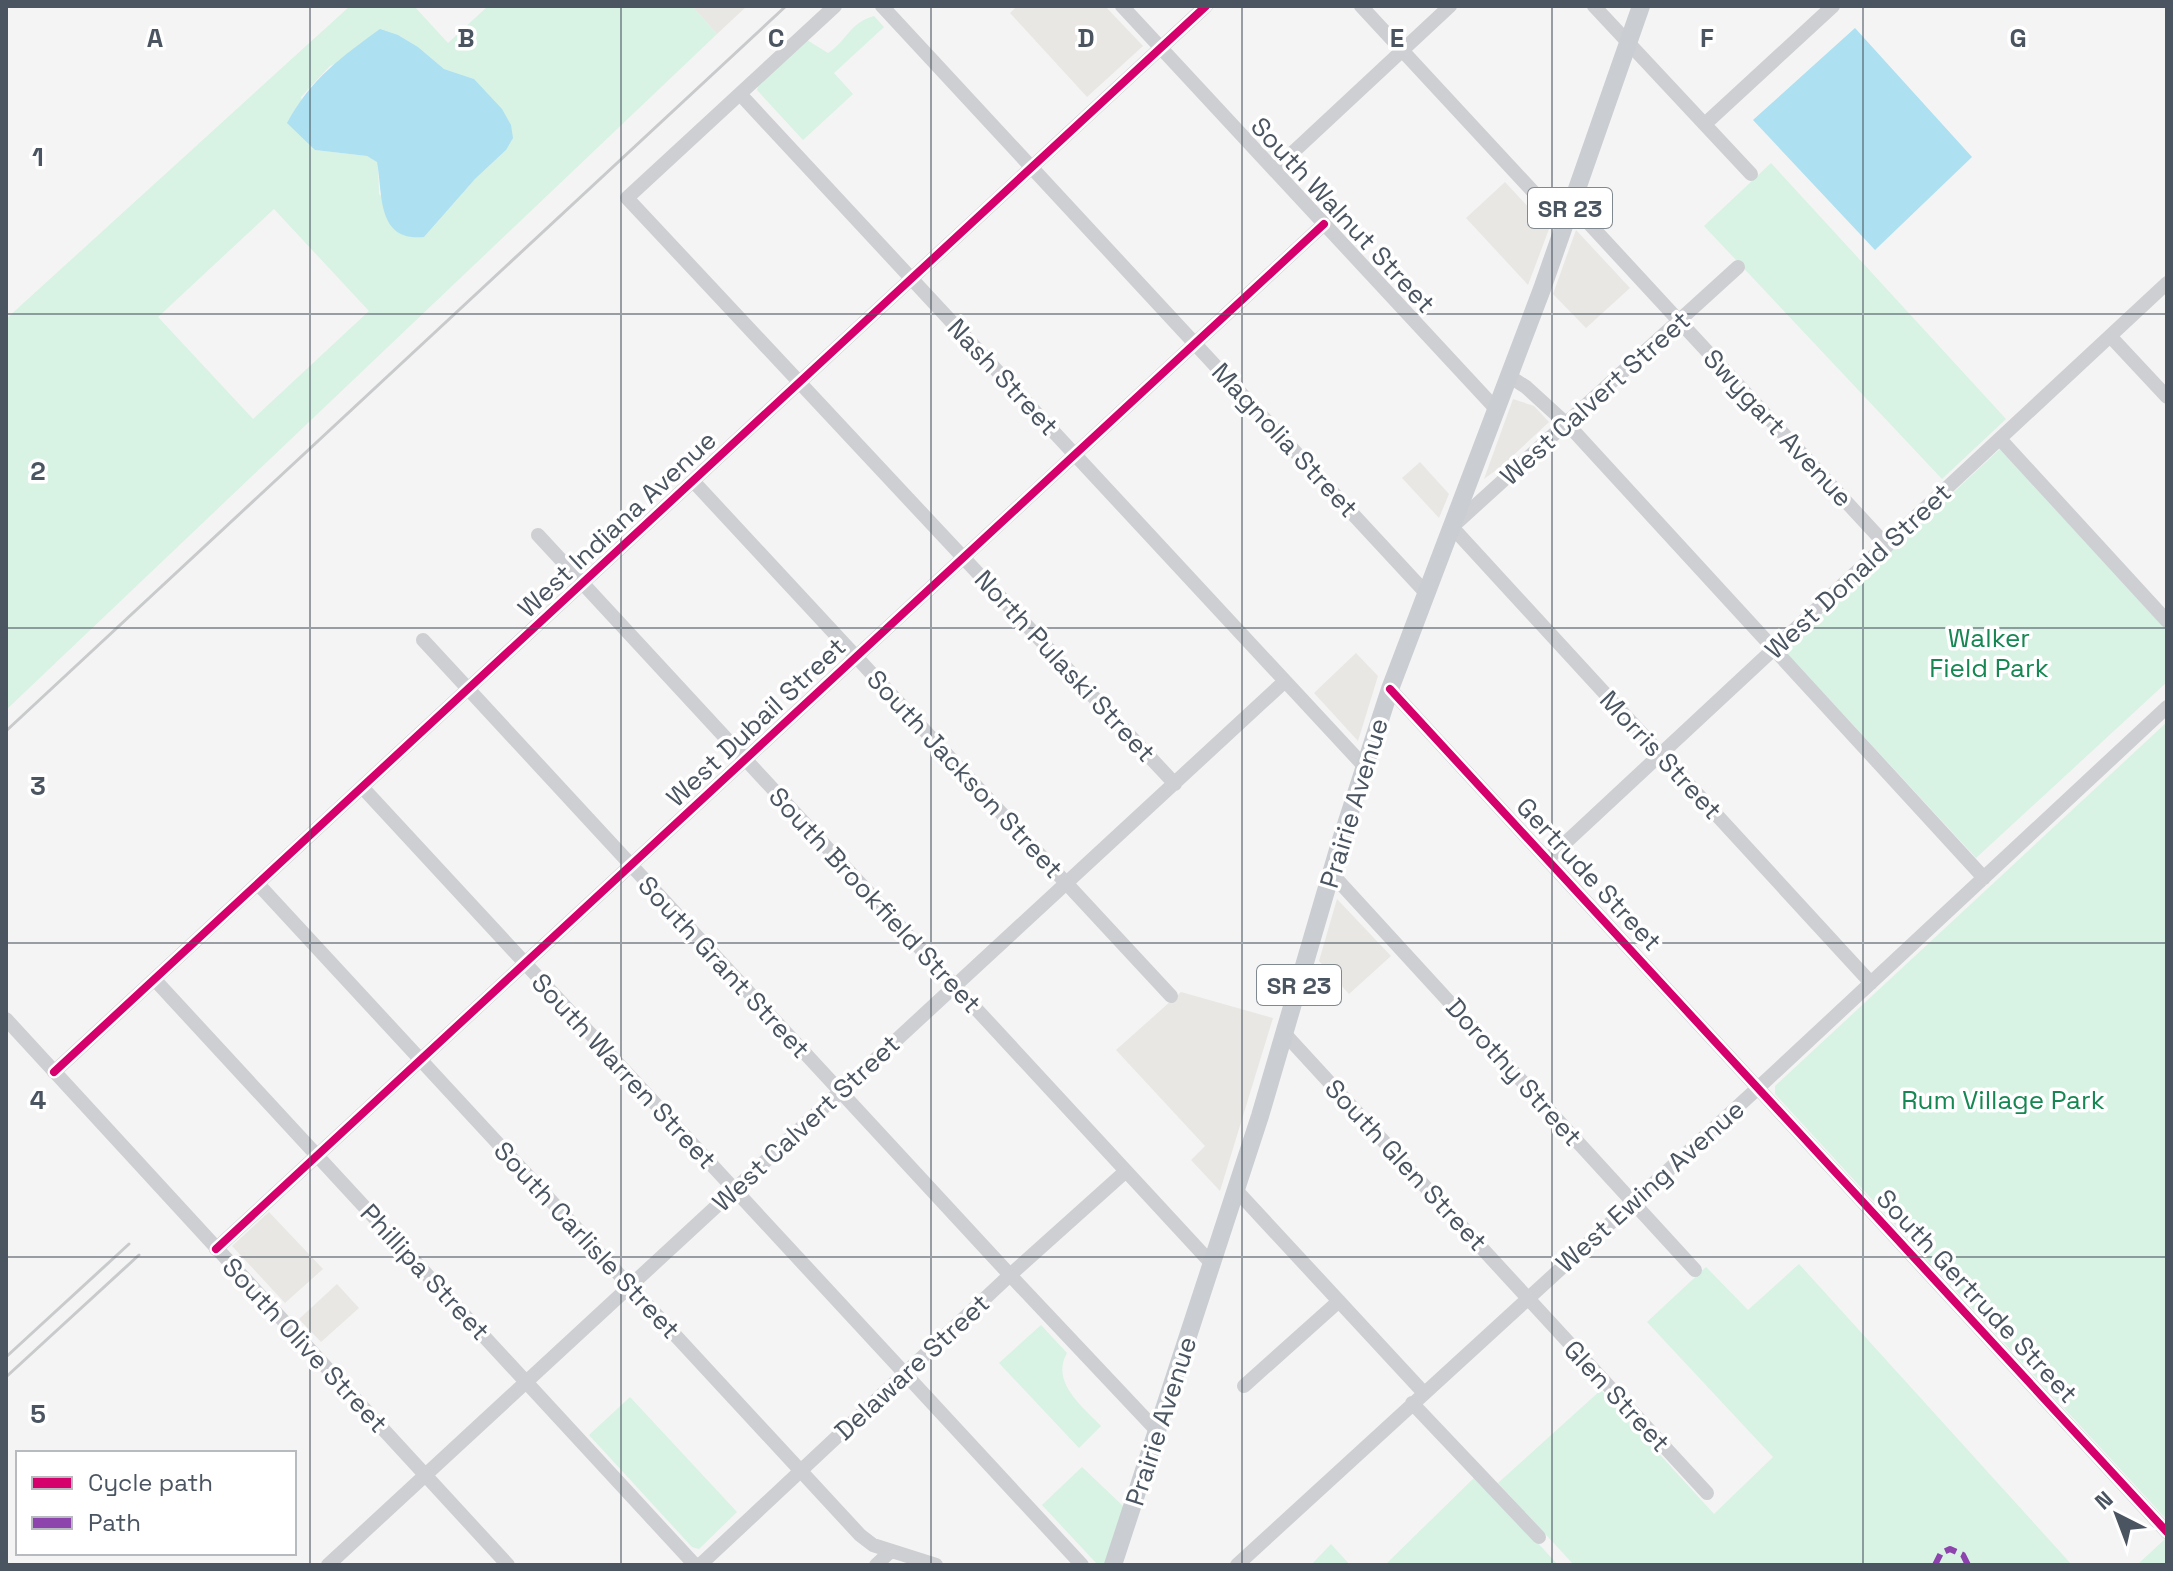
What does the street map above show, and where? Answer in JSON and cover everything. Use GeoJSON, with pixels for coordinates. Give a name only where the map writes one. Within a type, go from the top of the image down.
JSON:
{"type":"FeatureCollection","features":[{"type":"Feature","properties":{"kind":"main road","name":"Prairie Avenue"},"geometry":{"type":"LineString","coordinates":[[1113,1565],[1236,1190],[1390,689],[1509,376],[1641,6]]}},
{"type":"Feature","properties":{"kind":"street"},"geometry":{"type":"LineString","coordinates":[[740,94],[835,6]]}},
{"type":"Feature","properties":{"kind":"street","name":"Magnolia Street"},"geometry":{"type":"LineString","coordinates":[[882,6],[1426,593]]}},
{"type":"Feature","properties":{"kind":"street","name":"South Walnut Street"},"geometry":{"type":"LineString","coordinates":[[1122,6],[1496,409]]}},
{"type":"Feature","properties":{"kind":"street","name":"West Indiana Avenue"},"geometry":{"type":"LineString","coordinates":[[54,1072],[1206,6]]}},
{"type":"Feature","properties":{"kind":"street"},"geometry":{"type":"LineString","coordinates":[[1361,6],[1564,225]]}},
{"type":"Feature","properties":{"kind":"street"},"geometry":{"type":"LineString","coordinates":[[1274,170],[1450,6]]}},
{"type":"Feature","properties":{"kind":"street"},"geometry":{"type":"LineString","coordinates":[[1594,6],[1751,174]]}},
{"type":"Feature","properties":{"kind":"street"},"geometry":{"type":"LineString","coordinates":[[1705,124],[1833,6]]}},
{"type":"Feature","properties":{"kind":"street","name":"North Pulaski Street"},"geometry":{"type":"LineString","coordinates":[[740,94],[627,198],[1175,784]]}},
{"type":"Feature","properties":{"kind":"street","name":"Nash Street"},"geometry":{"type":"LineString","coordinates":[[740,94],[1364,766]]}},
{"type":"Feature","properties":{"kind":"street","name":"Swygart Avenue"},"geometry":{"type":"LineString","coordinates":[[1571,204],[1887,546]]}},
{"type":"Feature","properties":{"kind":"street","name":"West Dubail Street"},"geometry":{"type":"LineString","coordinates":[[216,1249],[1324,224]]}},
{"type":"Feature","properties":{"kind":"street","name":"West Calvert Street"},"geometry":{"type":"LineString","coordinates":[[1452,527],[1738,267]]}},
{"type":"Feature","properties":{"kind":"street","name":"West Donald Street"},"geometry":{"type":"LineString","coordinates":[[1548,859],[2167,283]]}},
{"type":"Feature","properties":{"kind":"street"},"geometry":{"type":"LineString","coordinates":[[2110,336],[2167,397]]}},
{"type":"Feature","properties":{"kind":"street"},"geometry":{"type":"LineString","coordinates":[[1509,376],[1566,424],[1984,878]]}},
{"type":"Feature","properties":{"kind":"street"},"geometry":{"type":"LineString","coordinates":[[2000,439],[2167,621]]}},
{"type":"Feature","properties":{"kind":"street","name":"South Jackson Street"},"geometry":{"type":"LineString","coordinates":[[693,481],[1171,996]]}},
{"type":"Feature","properties":{"kind":"street","name":"Morris Street"},"geometry":{"type":"LineString","coordinates":[[1452,527],[1871,983]]}},
{"type":"Feature","properties":{"kind":"street","name":"South Brookfield Street"},"geometry":{"type":"LineString","coordinates":[[538,535],[1212,1264]]}},
{"type":"Feature","properties":{"kind":"street","name":"South Grant Street"},"geometry":{"type":"LineString","coordinates":[[423,640],[1158,1432]]}},
{"type":"Feature","properties":{"kind":"street","name":"West Calvert Street"},"geometry":{"type":"LineString","coordinates":[[328,1565],[1285,681]]}},
{"type":"Feature","properties":{"kind":"street","name":"Gertrude Street"},"geometry":{"type":"LineString","coordinates":[[1390,689],[1758,1088]]}},
{"type":"Feature","properties":{"kind":"street","name":"West Ewing Avenue"},"geometry":{"type":"LineString","coordinates":[[1237,1565],[1758,1088],[2167,707]]}},
{"type":"Feature","properties":{"kind":"street","name":"South Warren Street"},"geometry":{"type":"LineString","coordinates":[[362,787],[1082,1565]]}},
{"type":"Feature","properties":{"kind":"street","name":"Dorothy Street"},"geometry":{"type":"LineString","coordinates":[[1332,874],[1695,1270]]}},
{"type":"Feature","properties":{"kind":"street","name":"South Carlisle Street"},"geometry":{"type":"LineString","coordinates":[[258,884],[860,1535],[873,1545],[936,1565]]}},
{"type":"Feature","properties":{"kind":"street","name":"Phillipa Street"},"geometry":{"type":"LineString","coordinates":[[155,980],[697,1565]]}},
{"type":"Feature","properties":{"kind":"street","name":"South Olive Street"},"geometry":{"type":"LineString","coordinates":[[6,1019],[508,1565]]}},
{"type":"Feature","properties":{"kind":"street","name":"South Glen Street"},"geometry":{"type":"LineString","coordinates":[[1284,1033],[1527,1298]]}},
{"type":"Feature","properties":{"kind":"street","name":"South Gertrude Street"},"geometry":{"type":"LineString","coordinates":[[1758,1088],[2167,1532]]}},
{"type":"Feature","properties":{"kind":"street","name":"Delaware Street"},"geometry":{"type":"LineString","coordinates":[[697,1565],[1126,1171]]}},
{"type":"Feature","properties":{"kind":"street"},"geometry":{"type":"LineString","coordinates":[[1236,1190],[1424,1393]]}},
{"type":"Feature","properties":{"kind":"street","name":"Glen Street"},"geometry":{"type":"LineString","coordinates":[[1527,1298],[1707,1493]]}},
{"type":"Feature","properties":{"kind":"street"},"geometry":{"type":"LineString","coordinates":[[1244,1386],[1339,1301]]}},
{"type":"Feature","properties":{"kind":"street"},"geometry":{"type":"LineString","coordinates":[[1412,1403],[1539,1537]]}},
{"type":"Feature","properties":{"kind":"street"},"geometry":{"type":"LineString","coordinates":[[876,1565],[891,1551]]}},
{"type":"Feature","properties":{"kind":"shaded area"},"geometry":{"type":"Polygon","coordinates":[[[692,6],[747,6],[717,34],[692,6]]]}},
{"type":"Feature","properties":{"kind":"shaded area"},"geometry":{"type":"Polygon","coordinates":[[[1017,6],[1105,6],[1143,46],[1087,97],[1010,13],[1017,6]]]}},
{"type":"Feature","properties":{"kind":"shaded area"},"geometry":{"type":"Polygon","coordinates":[[[1505,182],[1549,229],[1528,285],[1466,218],[1505,182]]]}},
{"type":"Feature","properties":{"kind":"shaded area"},"geometry":{"type":"Polygon","coordinates":[[[1576,230],[1630,288],[1586,328],[1553,294],[1576,230]]]}},
{"type":"Feature","properties":{"kind":"shaded area"},"geometry":{"type":"Polygon","coordinates":[[[1513,399],[1534,406],[1549,422],[1484,479],[1513,399]]]}},
{"type":"Feature","properties":{"kind":"shaded area"},"geometry":{"type":"Polygon","coordinates":[[[1420,462],[1449,494],[1439,518],[1402,478],[1420,462]]]}},
{"type":"Feature","properties":{"kind":"shaded area"},"geometry":{"type":"Polygon","coordinates":[[[1356,653],[1378,676],[1358,741],[1314,693],[1356,653]]]}},
{"type":"Feature","properties":{"kind":"shaded area"},"geometry":{"type":"Polygon","coordinates":[[[1337,899],[1391,956],[1349,994],[1319,961],[1337,899]]]}},
{"type":"Feature","properties":{"kind":"shaded area"},"geometry":{"type":"Polygon","coordinates":[[[1181,992],[1273,1018],[1220,1191],[1191,1160],[1205,1146],[1116,1050],[1181,992]]]}},
{"type":"Feature","properties":{"kind":"shaded area"},"geometry":{"type":"Polygon","coordinates":[[[269,1212],[323,1269],[285,1303],[232,1246],[269,1212]]]}},
{"type":"Feature","properties":{"kind":"shaded area"},"geometry":{"type":"Polygon","coordinates":[[[337,1284],[359,1308],[321,1342],[299,1319],[337,1284]]]}},
{"type":"Feature","properties":{"kind":"green space"},"geometry":{"type":"Polygon","coordinates":[[[350,6],[414,6],[448,43],[488,6],[692,6],[717,34],[6,710],[6,319],[350,6]],[[398,35],[330,66],[301,97],[315,150],[367,156],[378,162],[379,194],[424,237],[475,179],[506,150],[474,79],[444,69],[398,35]],[[274,209],[158,317],[253,419],[369,311],[274,209]]]}},
{"type":"Feature","properties":{"kind":"green space"},"geometry":{"type":"Polygon","coordinates":[[[874,16],[884,27],[834,73],[853,94],[803,140],[757,90],[758,86],[807,40],[828,53],[859,23],[874,16]]]}},
{"type":"Feature","properties":{"kind":"green space"},"geometry":{"type":"Polygon","coordinates":[[[1771,163],[2006,419],[1942,479],[1704,226],[1771,163]]]}},
{"type":"Feature","properties":{"kind":"green space","name":"Walker Field Park"},"geometry":{"type":"Polygon","coordinates":[[[2000,449],[2167,631],[2167,682],[1976,858],[1784,650],[2000,449]]]}},
{"type":"Feature","properties":{"kind":"green space","name":"Rum Village Park"},"geometry":{"type":"Polygon","coordinates":[[[2167,722],[2167,1520],[1775,1094],[1775,1086],[2167,722]]]}},
{"type":"Feature","properties":{"kind":"green space"},"geometry":{"type":"Polygon","coordinates":[[[1799,1264],[2072,1565],[1574,1565],[1498,1483],[1601,1390],[1714,1514],[1773,1457],[1647,1322],[1706,1267],[1748,1310],[1799,1264]]]}},
{"type":"Feature","properties":{"kind":"green space"},"geometry":{"type":"Polygon","coordinates":[[[1041,1325],[1067,1353],[1063,1374],[1071,1393],[1101,1426],[1079,1448],[999,1363],[1041,1325]]]}},
{"type":"Feature","properties":{"kind":"green space"},"geometry":{"type":"Polygon","coordinates":[[[630,1397],[737,1512],[699,1549],[692,1547],[589,1435],[630,1397]]]}},
{"type":"Feature","properties":{"kind":"green space"},"geometry":{"type":"Polygon","coordinates":[[[1082,1467],[1124,1507],[1106,1565],[1098,1565],[1042,1505],[1082,1467]]]}},
{"type":"Feature","properties":{"kind":"green space"},"geometry":{"type":"Polygon","coordinates":[[[1476,1476],[1558,1565],[1385,1565],[1476,1476]]]}},
{"type":"Feature","properties":{"kind":"green space"},"geometry":{"type":"Polygon","coordinates":[[[2165,1539],[2167,1565],[2137,1565],[2165,1539]]]}},
{"type":"Feature","properties":{"kind":"green space"},"geometry":{"type":"Polygon","coordinates":[[[1331,1544],[1350,1565],[1311,1565],[1331,1544]]]}},
{"type":"Feature","properties":{"kind":"water"},"geometry":{"type":"Polygon","coordinates":[[[1855,28],[1972,157],[1875,250],[1753,120],[1855,28]]]}},
{"type":"Feature","properties":{"kind":"water"},"geometry":{"type":"Polygon","coordinates":[[[380,29],[418,47],[444,69],[474,79],[502,109],[511,125],[513,138],[506,150],[475,179],[424,237],[397,232],[390,224],[382,201],[377,162],[367,156],[315,150],[287,123],[316,82],[380,29]]]}},
{"type":"Feature","properties":{"kind":"railway"},"geometry":{"type":"LineString","coordinates":[[6,731],[786,6]]}},
{"type":"Feature","properties":{"kind":"railway"},"geometry":{"type":"LineString","coordinates":[[6,1357],[129,1244]]}},
{"type":"Feature","properties":{"kind":"railway"},"geometry":{"type":"LineString","coordinates":[[6,1377],[139,1255]]}},
{"type":"Feature","properties":{"kind":"marked path"},"geometry":{"type":"LineString","coordinates":[[1935,1565],[1941,1553],[1950,1549],[1963,1555],[1968,1565]]}},
{"type":"Feature","properties":{"kind":"cycle path"},"geometry":{"type":"LineString","coordinates":[[54,1072],[1206,6]]}},
{"type":"Feature","properties":{"kind":"cycle path"},"geometry":{"type":"LineString","coordinates":[[216,1249],[1324,224]]}},
{"type":"Feature","properties":{"kind":"cycle path"},"geometry":{"type":"LineString","coordinates":[[1390,689],[2167,1532]]}}]}
